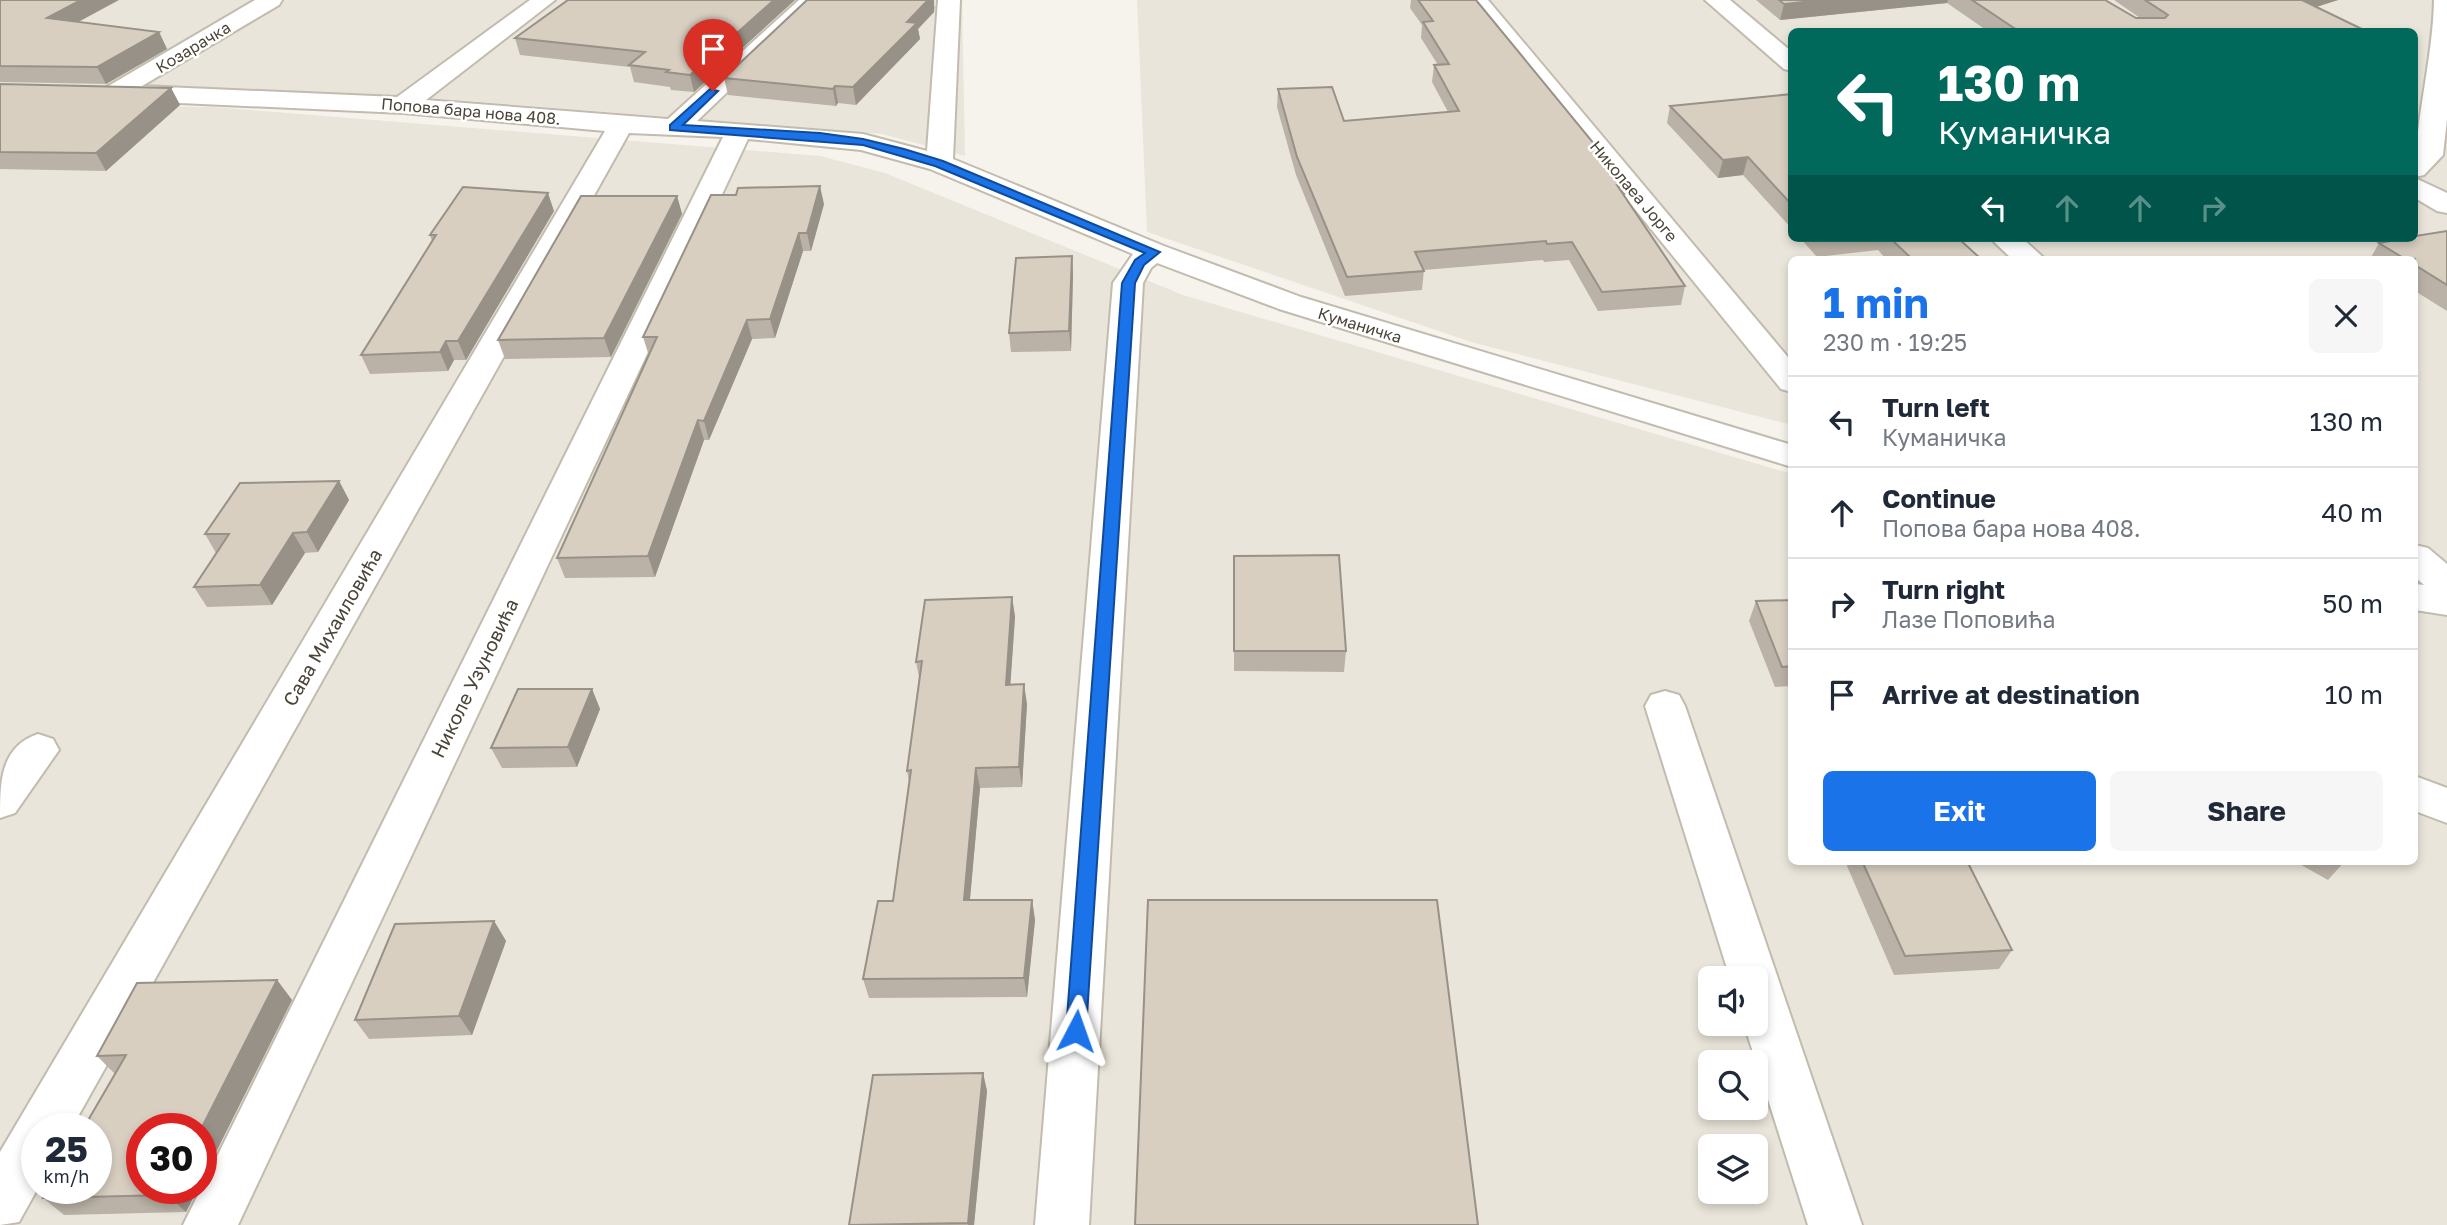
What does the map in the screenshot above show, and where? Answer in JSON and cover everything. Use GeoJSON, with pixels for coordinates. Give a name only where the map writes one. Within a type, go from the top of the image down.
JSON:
{"type":"FeatureCollection","features":[{"type":"Feature","properties":{"kind":"street","name":"Козарачка"},"geometry":{"type":"LineString","coordinates":[[101,93],[271,0]]}},
{"type":"Feature","properties":{"kind":"street"},"geometry":{"type":"LineString","coordinates":[[403,105],[544,0]]}},
{"type":"Feature","properties":{"kind":"street"},"geometry":{"type":"LineString","coordinates":[[674,128],[812,0]]}},
{"type":"Feature","properties":{"kind":"street"},"geometry":{"type":"LineString","coordinates":[[939,163],[949,0]]}},
{"type":"Feature","properties":{"kind":"street","name":"Николаеа Јорге"},"geometry":{"type":"LineString","coordinates":[[1476,0],[1788,377]]}},
{"type":"Feature","properties":{"kind":"street"},"geometry":{"type":"LineString","coordinates":[[1716,0],[1788,61]]}},
{"type":"Feature","properties":{"kind":"street"},"geometry":{"type":"LineString","coordinates":[[2418,166],[2430,155],[2445,30],[2445,0]]}},
{"type":"Feature","properties":{"kind":"street","name":"Попова бара нова 408."},"geometry":{"type":"LineString","coordinates":[[101,93],[403,105],[621,125],[739,130],[863,142],[939,163]]}},
{"type":"Feature","properties":{"kind":"street","name":"Сава Михаиловића"},"geometry":{"type":"LineString","coordinates":[[52,1113],[621,125]]}},
{"type":"Feature","properties":{"kind":"street","name":"Николе Узуновића"},"geometry":{"type":"LineString","coordinates":[[210,1225],[739,130]]}},
{"type":"Feature","properties":{"kind":"street","name":"Куманичка"},"geometry":{"type":"LineString","coordinates":[[939,163],[1154,252],[1290,303],[1788,455]]}},
{"type":"Feature","properties":{"kind":"street"},"geometry":{"type":"LineString","coordinates":[[2418,188],[2447,205]]}},
{"type":"Feature","properties":{"kind":"street"},"geometry":{"type":"LineString","coordinates":[[2009,242],[2026,256]]}},
{"type":"Feature","properties":{"kind":"street"},"geometry":{"type":"LineString","coordinates":[[1062,1225],[1128,283],[1139,263],[1154,252]]}},
{"type":"Feature","properties":{"kind":"street"},"geometry":{"type":"LineString","coordinates":[[2418,560],[2447,585]]}},
{"type":"Feature","properties":{"kind":"street"},"geometry":{"type":"LineString","coordinates":[[2418,598],[2447,603]]}},
{"type":"Feature","properties":{"kind":"street"},"geometry":{"type":"LineString","coordinates":[[1665,706],[1750,966]]}},
{"type":"Feature","properties":{"kind":"street"},"geometry":{"type":"LineString","coordinates":[[0,801],[38,750]]}},
{"type":"Feature","properties":{"kind":"street"},"geometry":{"type":"LineString","coordinates":[[2418,794],[2447,806]]}},
{"type":"Feature","properties":{"kind":"street"},"geometry":{"type":"LineString","coordinates":[[1768,1020],[1835,1225]]}},
{"type":"Feature","properties":{"kind":"street"},"geometry":{"type":"LineString","coordinates":[[0,1203],[21,1167]]}},
{"type":"Feature","properties":{"kind":"shaded area"},"geometry":{"type":"Polygon","coordinates":[[[0,0],[962,0],[965,156],[882,134],[430,98],[0,86],[0,0]]]}},
{"type":"Feature","properties":{"kind":"shaded area"},"geometry":{"type":"Polygon","coordinates":[[[1137,0],[2447,0],[2447,589],[2418,582],[2418,256],[1788,256],[1788,424],[1471,342],[1147,232],[1137,0]]]}},
{"type":"Feature","properties":{"kind":"shaded area"},"geometry":{"type":"Polygon","coordinates":[[[0,105],[213,107],[820,156],[885,173],[1183,295],[1788,473],[1788,865],[2418,865],[2418,612],[2447,617],[2447,1225],[0,1225],[0,105]]]}},
{"type":"Feature","properties":{"kind":"building"},"geometry":{"type":"Polygon","coordinates":[[[0,0],[81,0],[47,18],[159,32],[97,67],[0,66],[0,0]]]}},
{"type":"Feature","properties":{"kind":"building"},"geometry":{"type":"Polygon","coordinates":[[[568,0],[774,0],[690,75],[629,65],[645,52],[515,38],[568,0]]]}},
{"type":"Feature","properties":{"kind":"building"},"geometry":{"type":"Polygon","coordinates":[[[807,0],[928,0],[907,22],[917,23],[853,87],[835,86],[833,89],[724,78],[807,0]]]}},
{"type":"Feature","properties":{"kind":"building"},"geometry":{"type":"Polygon","coordinates":[[[1418,0],[1476,0],[1627,184],[1617,185],[1685,286],[1602,292],[1572,242],[1547,244],[1546,241],[1415,252],[1424,271],[1347,277],[1297,157],[1278,89],[1332,87],[1344,121],[1459,111],[1434,65],[1449,64],[1423,22],[1433,21],[1418,0]]]}},
{"type":"Feature","properties":{"kind":"building"},"geometry":{"type":"Polygon","coordinates":[[[1779,0],[1823,0],[1784,4],[1779,0]]]}},
{"type":"Feature","properties":{"kind":"building"},"geometry":{"type":"Polygon","coordinates":[[[1972,0],[2105,0],[2136,18],[2165,18],[2168,15],[2145,0],[2302,0],[2360,28],[2014,28],[1972,0]]]}},
{"type":"Feature","properties":{"kind":"building"},"geometry":{"type":"Polygon","coordinates":[[[0,84],[171,88],[96,153],[0,152],[0,84]]]}},
{"type":"Feature","properties":{"kind":"building"},"geometry":{"type":"Polygon","coordinates":[[[1788,94],[1788,201],[1748,157],[1723,160],[1670,106],[1788,94]]]}},
{"type":"Feature","properties":{"kind":"building"},"geometry":{"type":"Polygon","coordinates":[[[820,186],[807,233],[799,233],[770,319],[747,320],[704,421],[698,420],[648,556],[557,558],[657,337],[643,337],[711,195],[736,195],[738,188],[820,186]]]}},
{"type":"Feature","properties":{"kind":"building"},"geometry":{"type":"Polygon","coordinates":[[[463,187],[548,193],[458,341],[446,341],[440,352],[361,355],[436,235],[430,235],[463,187]]]}},
{"type":"Feature","properties":{"kind":"building"},"geometry":{"type":"Polygon","coordinates":[[[581,196],[677,196],[604,338],[498,340],[581,196]]]}},
{"type":"Feature","properties":{"kind":"building"},"geometry":{"type":"Polygon","coordinates":[[[2447,231],[2447,285],[2418,267],[2418,256],[2400,256],[2379,243],[2418,242],[2418,236],[2447,231]]]}},
{"type":"Feature","properties":{"kind":"building"},"geometry":{"type":"Polygon","coordinates":[[[1894,242],[1962,242],[1978,256],[1909,256],[1894,242]]]}},
{"type":"Feature","properties":{"kind":"building"},"geometry":{"type":"Polygon","coordinates":[[[1072,256],[1069,331],[1009,333],[1016,258],[1072,256]]]}},
{"type":"Feature","properties":{"kind":"building"},"geometry":{"type":"Polygon","coordinates":[[[339,481],[307,532],[293,533],[260,585],[194,587],[229,534],[205,534],[240,483],[339,481]]]}},
{"type":"Feature","properties":{"kind":"building"},"geometry":{"type":"Polygon","coordinates":[[[1339,555],[1346,651],[1234,651],[1234,556],[1339,555]]]}},
{"type":"Feature","properties":{"kind":"building"},"geometry":{"type":"Polygon","coordinates":[[[1012,597],[1006,685],[1024,684],[1019,767],[976,768],[964,900],[1032,900],[1024,978],[863,979],[878,901],[893,901],[911,770],[907,771],[922,661],[916,662],[925,600],[1012,597]]]}},
{"type":"Feature","properties":{"kind":"building"},"geometry":{"type":"Polygon","coordinates":[[[1788,600],[1788,666],[1782,667],[1756,601],[1788,600]]]}},
{"type":"Feature","properties":{"kind":"building"},"geometry":{"type":"Polygon","coordinates":[[[518,689],[592,689],[568,747],[491,748],[518,689]]]}},
{"type":"Feature","properties":{"kind":"building"},"geometry":{"type":"Polygon","coordinates":[[[1864,865],[1969,865],[2012,950],[1905,956],[1864,865]]]}},
{"type":"Feature","properties":{"kind":"building"},"geometry":{"type":"Polygon","coordinates":[[[1148,900],[1437,900],[1478,1225],[1135,1225],[1148,900]]]}},
{"type":"Feature","properties":{"kind":"building"},"geometry":{"type":"Polygon","coordinates":[[[494,921],[459,1016],[355,1020],[395,924],[494,921]]]}},
{"type":"Feature","properties":{"kind":"building"},"geometry":{"type":"Polygon","coordinates":[[[277,980],[209,1113],[126,1113],[126,1196],[112,1196],[112,1113],[92,1113],[126,1055],[97,1056],[137,983],[277,980]]]}},
{"type":"Feature","properties":{"kind":"building"},"geometry":{"type":"Polygon","coordinates":[[[983,1073],[968,1223],[849,1225],[873,1075],[983,1073]]]}},
{"type":"Feature","properties":{"kind":"route"},"geometry":{"type":"LineString","coordinates":[[713,91],[674,128],[820,136],[900,151],[939,163],[1154,252],[1139,263],[1128,283],[1076,1031]]}}]}
